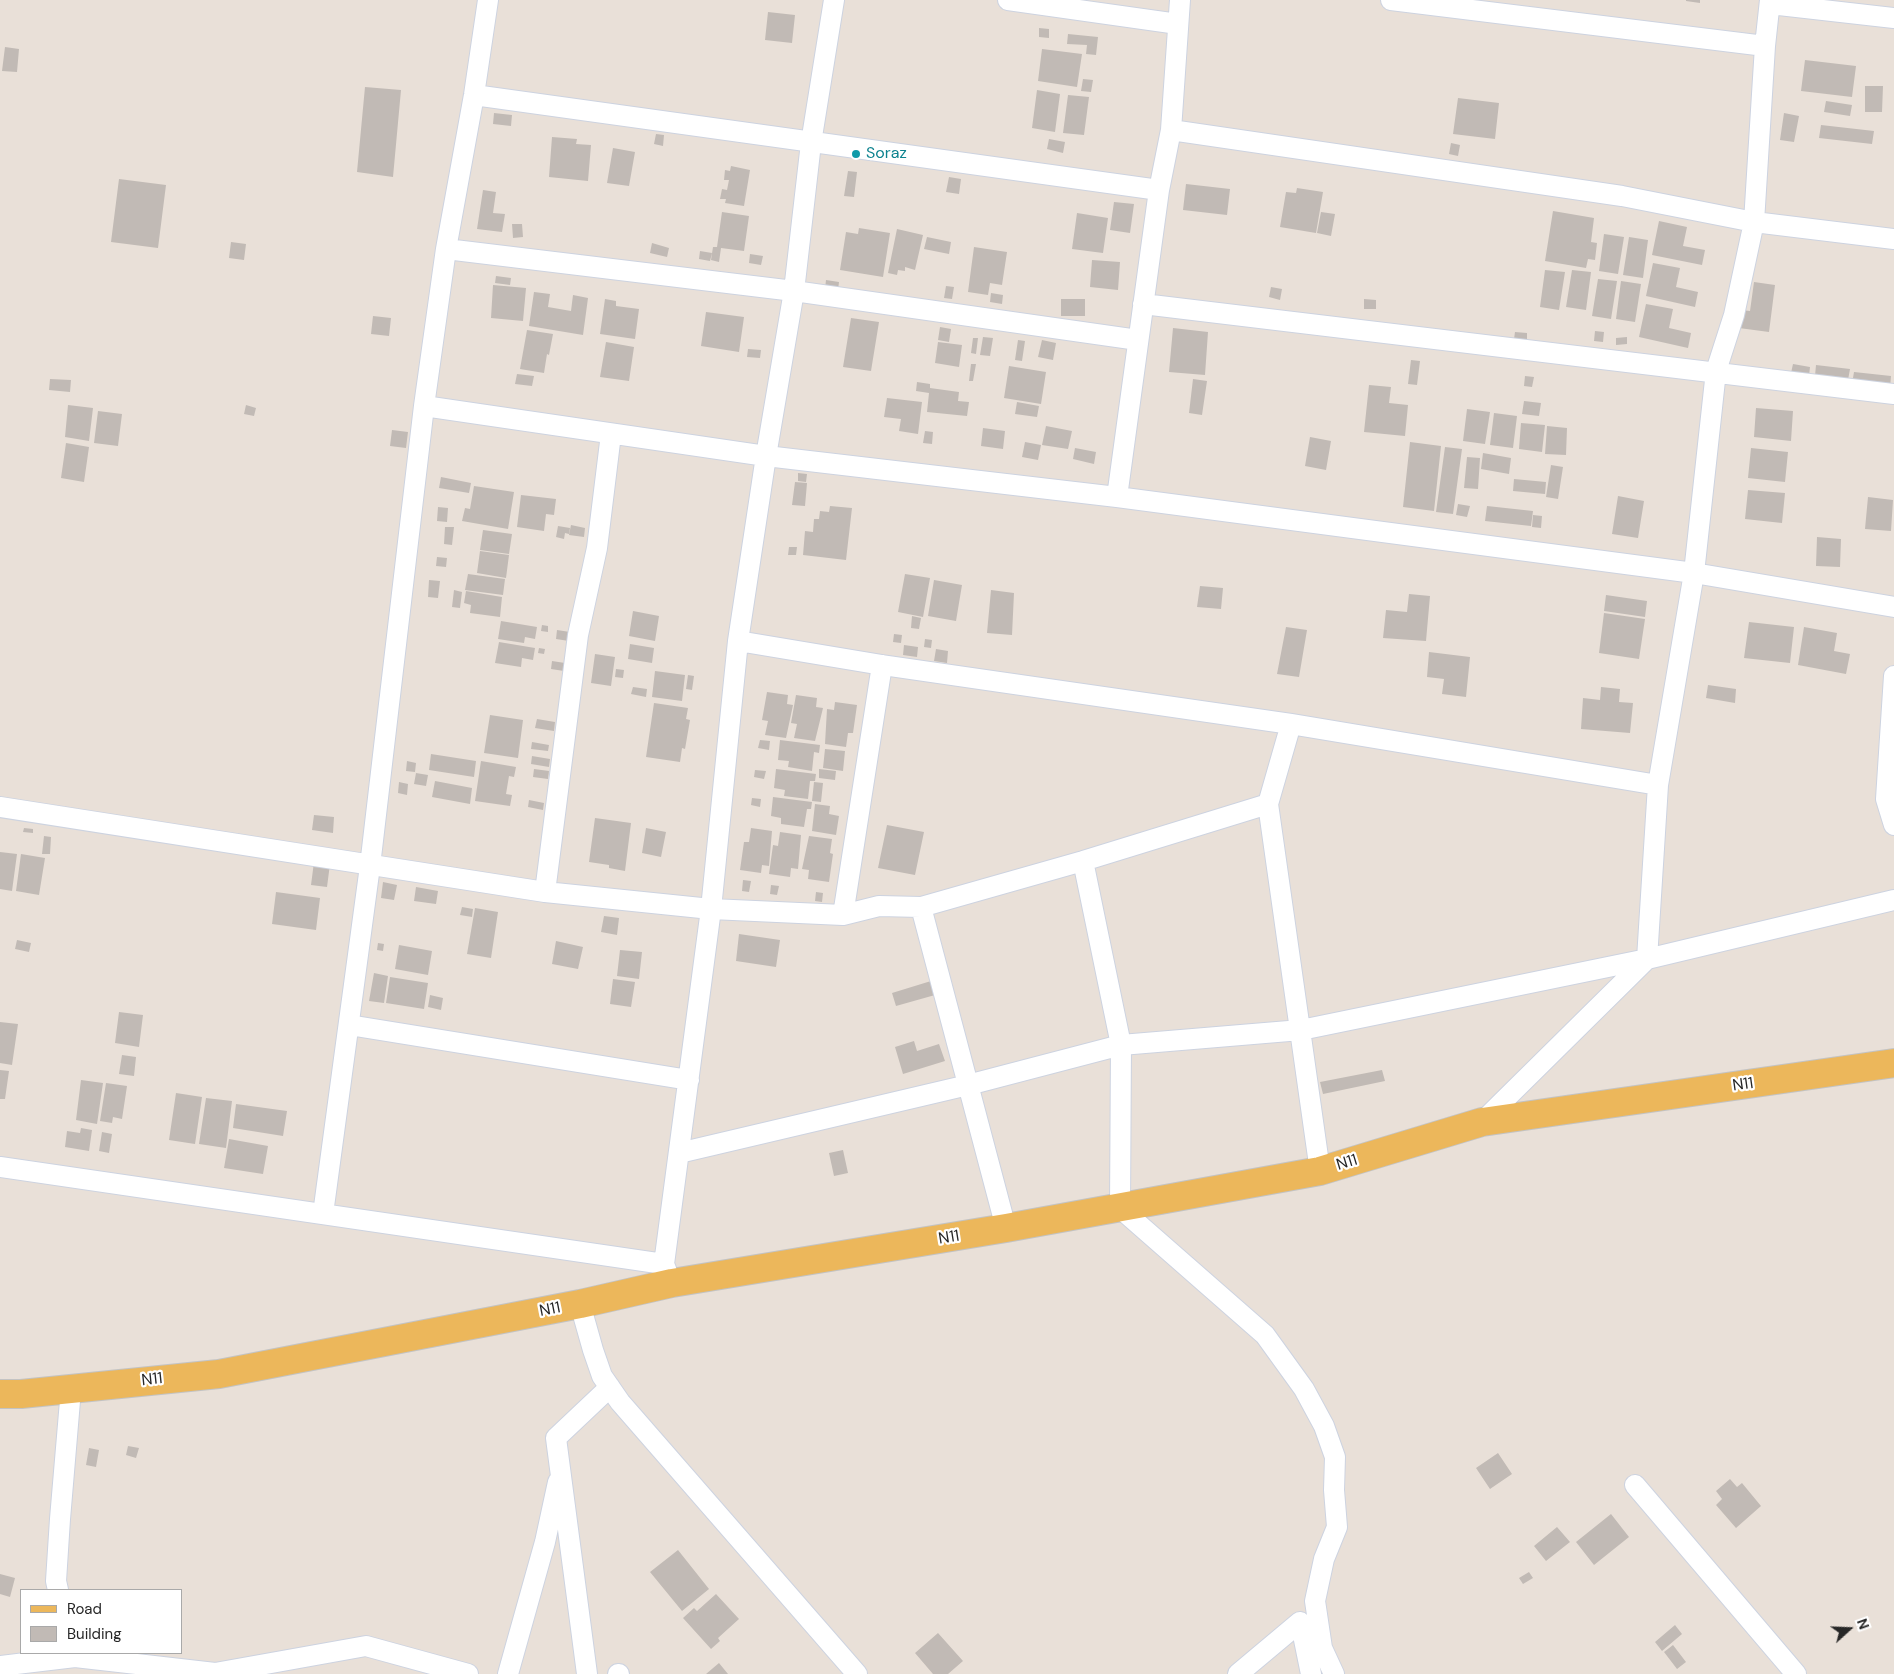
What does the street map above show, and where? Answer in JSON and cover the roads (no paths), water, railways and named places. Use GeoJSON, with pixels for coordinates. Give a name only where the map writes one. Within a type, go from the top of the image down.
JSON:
{"type":"FeatureCollection","features":[{"type":"Feature","properties":{"kind":"main road","name":"N11"},"geometry":{"type":"LineString","coordinates":[[0,1394],[219,1374],[580,1304],[668,1274],[1006,1228],[1320,1170],[1482,1122],[1894,1063]]}},
{"type":"Feature","properties":{"kind":"street"},"geometry":{"type":"LineString","coordinates":[[323,1214],[370,866],[424,406],[446,249],[474,95],[488,0]]}},
{"type":"Feature","properties":{"kind":"street"},"geometry":{"type":"LineString","coordinates":[[0,1167],[323,1214],[668,1274],[679,1153],[711,909],[738,641],[766,456],[794,291],[811,143],[834,0]]}},
{"type":"Feature","properties":{"kind":"street"},"geometry":{"type":"LineString","coordinates":[[1008,0],[1178,24]]}},
{"type":"Feature","properties":{"kind":"street"},"geometry":{"type":"LineString","coordinates":[[1117,497],[1159,190],[1171,130],[1180,0]]}},
{"type":"Feature","properties":{"kind":"street"},"geometry":{"type":"LineString","coordinates":[[1391,0],[1765,46]]}},
{"type":"Feature","properties":{"kind":"street"},"geometry":{"type":"LineString","coordinates":[[1482,1122],[1647,959],[1658,785],[1694,573],[1716,371],[1734,315],[1754,222],[1765,46],[1770,2],[1894,18]]}},
{"type":"Feature","properties":{"kind":"street"},"geometry":{"type":"LineString","coordinates":[[474,95],[1159,190]]}},
{"type":"Feature","properties":{"kind":"street"},"geometry":{"type":"LineString","coordinates":[[1171,130],[1622,196],[1754,222],[1894,239]]}},
{"type":"Feature","properties":{"kind":"street"},"geometry":{"type":"LineString","coordinates":[[446,249],[794,291],[1138,340]]}},
{"type":"Feature","properties":{"kind":"street"},"geometry":{"type":"LineString","coordinates":[[1144,304],[1716,371],[1894,394]]}},
{"type":"Feature","properties":{"kind":"street"},"geometry":{"type":"LineString","coordinates":[[424,406],[766,456],[1117,497],[1694,573],[1894,607]]}},
{"type":"Feature","properties":{"kind":"street"},"geometry":{"type":"LineString","coordinates":[[545,892],[578,635],[597,548],[611,434]]}},
{"type":"Feature","properties":{"kind":"street"},"geometry":{"type":"LineString","coordinates":[[738,641],[882,665],[1291,724],[1658,785]]}},
{"type":"Feature","properties":{"kind":"street"},"geometry":{"type":"LineString","coordinates":[[843,915],[882,665]]}},
{"type":"Feature","properties":{"kind":"street"},"geometry":{"type":"LineString","coordinates":[[1894,676],[1886,799],[1894,825]]}},
{"type":"Feature","properties":{"kind":"street"},"geometry":{"type":"LineString","coordinates":[[1291,724],[1268,804],[1320,1170]]}},
{"type":"Feature","properties":{"kind":"street"},"geometry":{"type":"LineString","coordinates":[[0,808],[545,892],[711,909],[843,915],[879,906],[921,907],[1083,861],[1268,804]]}},
{"type":"Feature","properties":{"kind":"street"},"geometry":{"type":"LineString","coordinates":[[1083,861],[1121,1045],[1120,1208],[1265,1335],[1304,1389],[1324,1426],[1336,1457],[1334,1490],[1337,1527],[1324,1559],[1315,1601],[1322,1648]]}},
{"type":"Feature","properties":{"kind":"street"},"geometry":{"type":"LineString","coordinates":[[679,1153],[968,1086],[1121,1045],[1301,1030],[1647,959],[1894,900]]}},
{"type":"Feature","properties":{"kind":"street"},"geometry":{"type":"LineString","coordinates":[[921,907],[1006,1228]]}},
{"type":"Feature","properties":{"kind":"street"},"geometry":{"type":"LineString","coordinates":[[349,1025],[689,1080]]}},
{"type":"Feature","properties":{"kind":"street"},"geometry":{"type":"LineString","coordinates":[[580,1304],[592,1350],[602,1376],[620,1402],[857,1674]]}},
{"type":"Feature","properties":{"kind":"street"},"geometry":{"type":"LineString","coordinates":[[587,1674],[556,1438],[610,1387]]}},
{"type":"Feature","properties":{"kind":"street"},"geometry":{"type":"LineString","coordinates":[[58,1589],[56,1582],[60,1518],[71,1388]]}},
{"type":"Feature","properties":{"kind":"street"},"geometry":{"type":"LineString","coordinates":[[508,1674],[545,1542],[561,1469]]}},
{"type":"Feature","properties":{"kind":"street"},"geometry":{"type":"LineString","coordinates":[[1635,1485],[1796,1674]]}},
{"type":"Feature","properties":{"kind":"street"},"geometry":{"type":"LineString","coordinates":[[1300,1622],[1322,1648],[1334,1674]]}},
{"type":"Feature","properties":{"kind":"street"},"geometry":{"type":"LineString","coordinates":[[1238,1674],[1300,1622]]}},
{"type":"Feature","properties":{"kind":"street"},"geometry":{"type":"LineString","coordinates":[[1300,1622],[1311,1674]]}},
{"type":"Feature","properties":{"kind":"street"},"geometry":{"type":"LineString","coordinates":[[0,1666],[77,1661],[215,1673],[366,1646],[468,1674]]}},
{"type":"Feature","properties":{"kind":"place","name":"Soraz"},"geometry":{"type":"Point","coordinates":[856,154]}}]}
